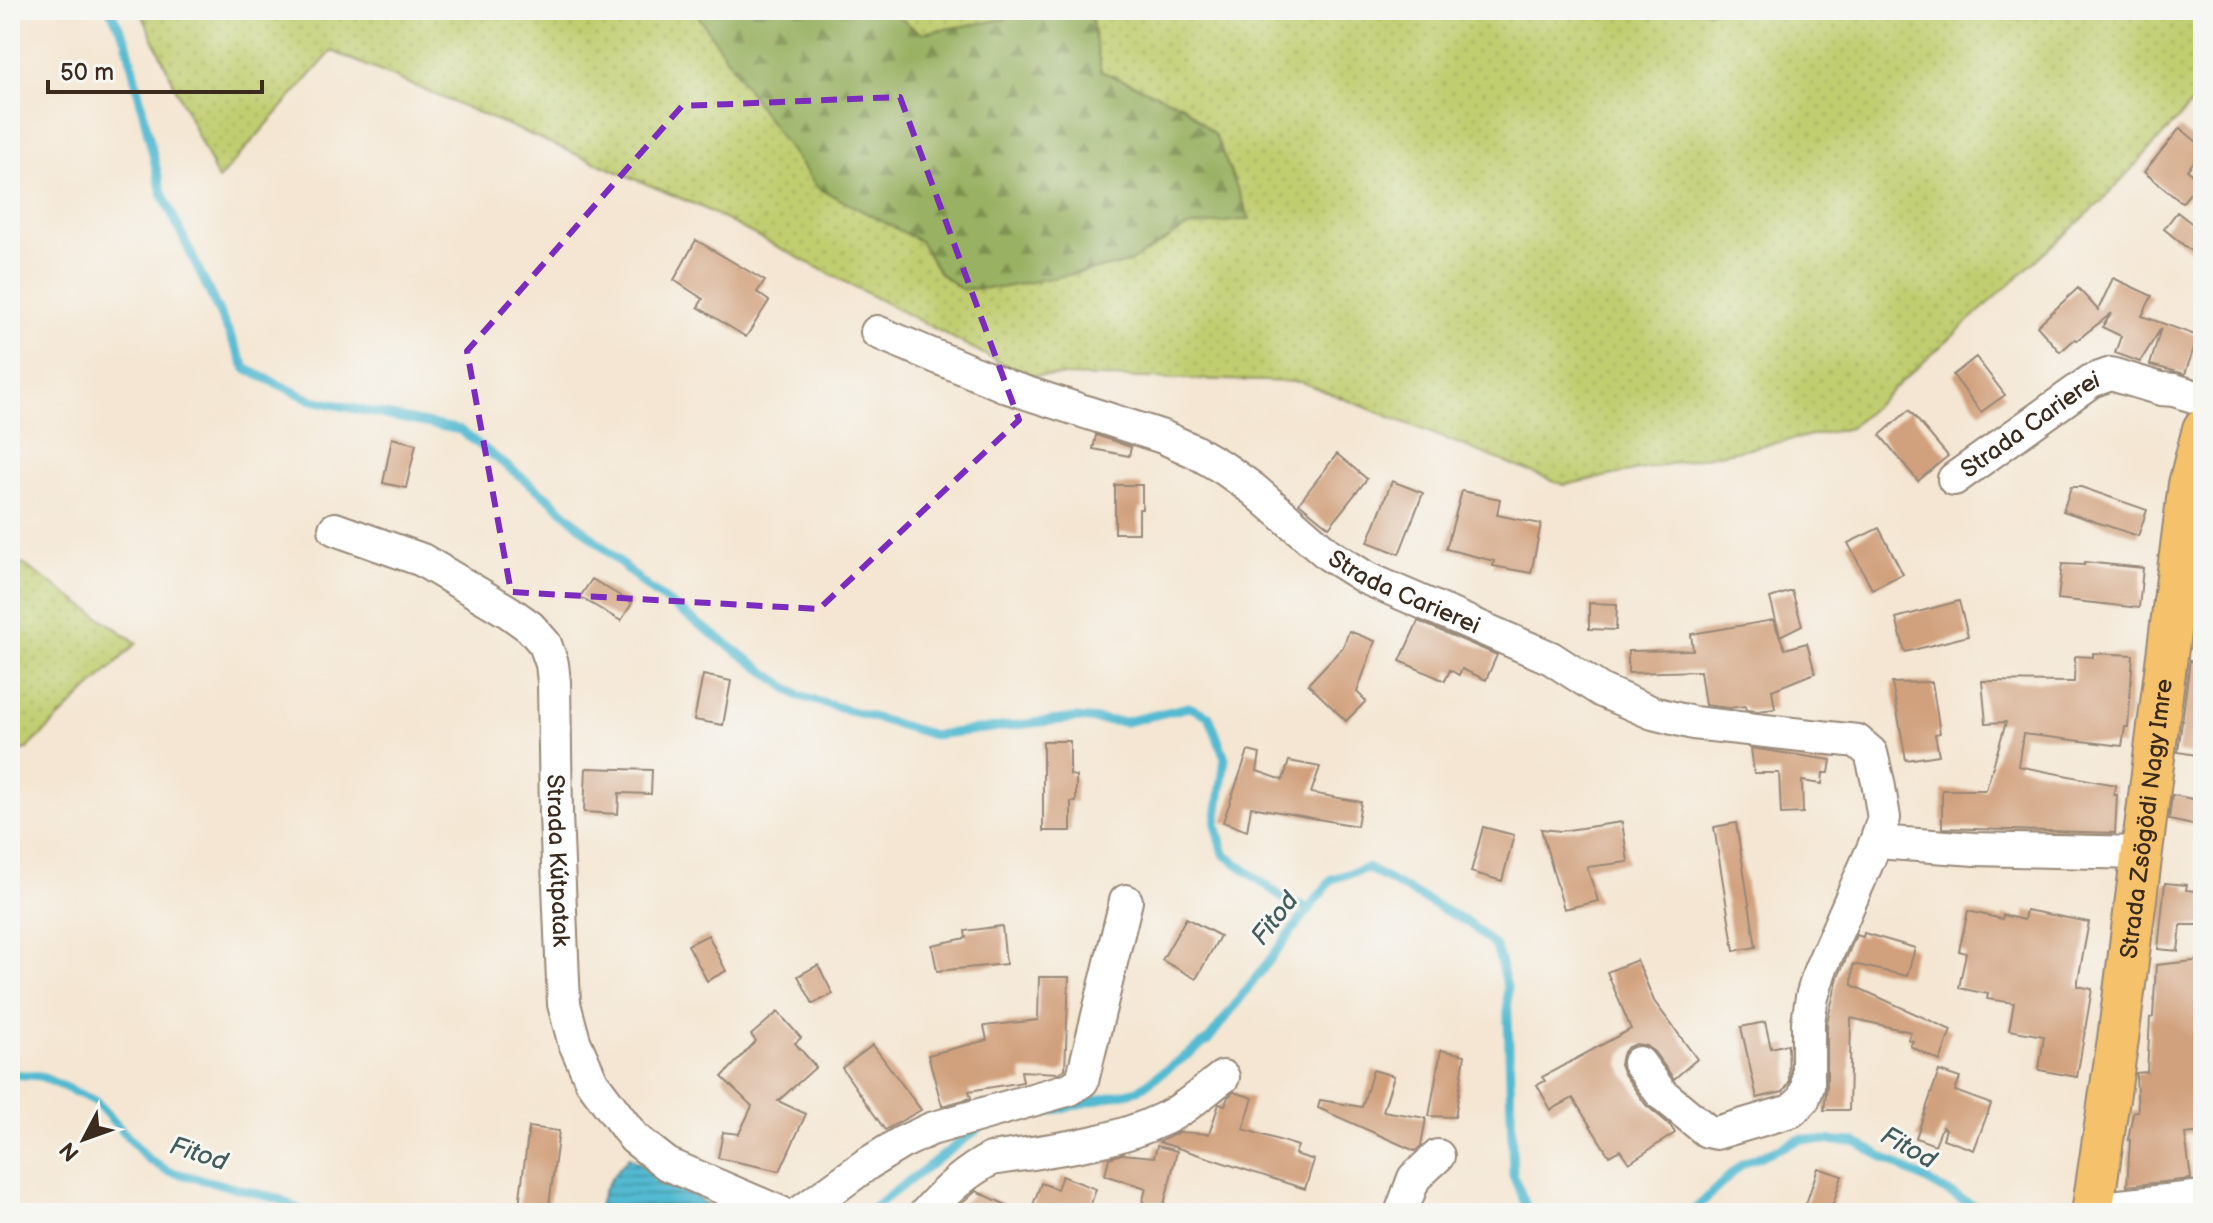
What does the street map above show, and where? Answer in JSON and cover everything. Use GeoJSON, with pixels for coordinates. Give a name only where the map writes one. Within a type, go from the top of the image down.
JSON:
{"type":"FeatureCollection","features":[{"type":"Feature","properties":{"kind":"main road","name":"Strada Zsögödi Nagy Imre"},"geometry":{"type":"LineString","coordinates":[[2092,1211],[2118,1039],[2189,484],[2203,429]]}},
{"type":"Feature","properties":{"kind":"street","name":"Strada Carierei"},"geometry":{"type":"LineString","coordinates":[[877,332],[1008,387],[1163,437],[1194,451],[1253,489],[1328,554],[1366,578],[1551,658],[1602,691],[1653,713],[1693,723],[1857,741],[1871,753],[1884,818],[1820,970],[1812,997],[1808,1022],[1808,1086],[1803,1100],[1791,1111],[1716,1133],[1707,1131],[1661,1093],[1639,1063]]}},
{"type":"Feature","properties":{"kind":"street","name":"Strada Carierei"},"geometry":{"type":"LineString","coordinates":[[1954,479],[2091,381],[2111,374],[2203,399]]}},
{"type":"Feature","properties":{"kind":"street","name":"Strada Kútpatak"},"geometry":{"type":"LineString","coordinates":[[335,529],[422,560],[509,612],[530,627],[545,644],[554,682],[564,1004],[574,1041],[592,1082],[634,1138],[667,1164],[781,1213]]}},
{"type":"Feature","properties":{"kind":"street"},"geometry":{"type":"LineString","coordinates":[[1876,842],[1975,849],[2141,853]]}},
{"type":"Feature","properties":{"kind":"street"},"geometry":{"type":"LineString","coordinates":[[800,1213],[901,1143],[931,1129],[1070,1089],[1082,1081],[1126,901]]}},
{"type":"Feature","properties":{"kind":"street"},"geometry":{"type":"LineString","coordinates":[[926,1213],[961,1178],[991,1159],[1095,1143],[1125,1135],[1164,1119],[1223,1077]]}},
{"type":"Feature","properties":{"kind":"street"},"geometry":{"type":"LineString","coordinates":[[1401,1213],[1414,1178],[1438,1156]]}},
{"type":"Feature","properties":{"kind":"street","name":"Strada Zsögödi Nagy Imre"},"geometry":{"type":"LineString","coordinates":[[2092,1211],[2203,1197]]}},
{"type":"Feature","properties":{"kind":"highlighted area"},"geometry":{"type":"Polygon","coordinates":[[[900,97],[1019,420],[819,609],[511,592],[467,351],[682,106],[900,97]]]}},
{"type":"Feature","properties":{"kind":"green space"},"geometry":{"type":"Polygon","coordinates":[[[140,10],[2203,10],[2203,92],[2101,202],[1850,428],[1564,485],[1301,382],[1024,375],[701,207],[332,51],[218,180],[140,10]]]}},
{"type":"Feature","properties":{"kind":"green space"},"geometry":{"type":"Polygon","coordinates":[[[692,10],[888,10],[921,33],[1005,19],[1007,10],[1090,10],[1101,71],[1183,105],[1215,135],[1250,219],[1187,227],[1129,263],[1000,288],[961,289],[939,273],[920,241],[818,188],[692,10]]]}},
{"type":"Feature","properties":{"kind":"green space"},"geometry":{"type":"Polygon","coordinates":[[[10,555],[137,643],[27,749],[10,753],[10,555]]]}},
{"type":"Feature","properties":{"kind":"water"},"geometry":{"type":"Polygon","coordinates":[[[629,1157],[717,1213],[599,1213],[604,1190],[629,1157]]]}},
{"type":"Feature","properties":{"kind":"building"},"geometry":{"type":"Polygon","coordinates":[[[2180,128],[2203,147],[2187,170],[2200,181],[2182,203],[2144,172],[2180,128]]]}},
{"type":"Feature","properties":{"kind":"building"},"geometry":{"type":"Polygon","coordinates":[[[2177,212],[2203,232],[2203,261],[2164,229],[2177,212]]]}},
{"type":"Feature","properties":{"kind":"building"},"geometry":{"type":"Polygon","coordinates":[[[696,240],[765,281],[757,292],[769,301],[746,337],[698,307],[703,299],[674,280],[696,240]]]}},
{"type":"Feature","properties":{"kind":"building"},"geometry":{"type":"Polygon","coordinates":[[[2113,278],[2152,296],[2142,316],[2198,336],[2185,374],[2150,365],[2161,328],[2140,362],[2115,353],[2121,336],[2102,327],[2112,313],[2060,352],[2037,326],[2078,288],[2098,310],[2113,278]]]}},
{"type":"Feature","properties":{"kind":"building"},"geometry":{"type":"Polygon","coordinates":[[[1976,357],[2005,395],[1981,412],[1953,375],[1976,357]]]}},
{"type":"Feature","properties":{"kind":"building"},"geometry":{"type":"Polygon","coordinates":[[[1909,410],[1948,456],[1918,481],[1880,435],[1909,410]]]}},
{"type":"Feature","properties":{"kind":"building"},"geometry":{"type":"Polygon","coordinates":[[[1096,435],[1131,447],[1129,456],[1093,449],[1096,435]]]}},
{"type":"Feature","properties":{"kind":"building"},"geometry":{"type":"Polygon","coordinates":[[[392,438],[416,444],[406,488],[383,483],[392,438]]]}},
{"type":"Feature","properties":{"kind":"building"},"geometry":{"type":"Polygon","coordinates":[[[1337,454],[1367,479],[1329,527],[1299,503],[1337,454]]]}},
{"type":"Feature","properties":{"kind":"building"},"geometry":{"type":"Polygon","coordinates":[[[1392,481],[1423,493],[1399,554],[1368,542],[1392,481]]]}},
{"type":"Feature","properties":{"kind":"building"},"geometry":{"type":"Polygon","coordinates":[[[1115,485],[1142,485],[1139,533],[1115,533],[1115,485]]]}},
{"type":"Feature","properties":{"kind":"building"},"geometry":{"type":"Polygon","coordinates":[[[2071,487],[2081,487],[2147,510],[2138,536],[2063,511],[2071,487]]]}},
{"type":"Feature","properties":{"kind":"building"},"geometry":{"type":"Polygon","coordinates":[[[1462,491],[1500,499],[1497,515],[1541,524],[1531,573],[1493,566],[1494,561],[1446,549],[1462,491]]]}},
{"type":"Feature","properties":{"kind":"building"},"geometry":{"type":"Polygon","coordinates":[[[1879,528],[1903,574],[1872,589],[1848,543],[1879,528]]]}},
{"type":"Feature","properties":{"kind":"building"},"geometry":{"type":"Polygon","coordinates":[[[2084,562],[2143,568],[2139,608],[2058,599],[2062,564],[2084,565],[2084,562]]]}},
{"type":"Feature","properties":{"kind":"building"},"geometry":{"type":"Polygon","coordinates":[[[592,579],[632,603],[621,621],[580,597],[592,579]]]}},
{"type":"Feature","properties":{"kind":"building"},"geometry":{"type":"Polygon","coordinates":[[[1792,591],[1802,625],[1780,636],[1770,598],[1792,591]]]}},
{"type":"Feature","properties":{"kind":"building"},"geometry":{"type":"Polygon","coordinates":[[[1959,601],[1968,636],[1905,652],[1896,618],[1959,601]]]}},
{"type":"Feature","properties":{"kind":"building"},"geometry":{"type":"Polygon","coordinates":[[[1589,603],[1617,604],[1616,630],[1589,629],[1589,603]]]}},
{"type":"Feature","properties":{"kind":"building"},"geometry":{"type":"Polygon","coordinates":[[[1773,620],[1785,649],[1807,643],[1815,673],[1772,690],[1775,709],[1758,711],[1746,710],[1745,706],[1705,705],[1700,671],[1628,673],[1628,651],[1693,650],[1691,634],[1773,620]]]}},
{"type":"Feature","properties":{"kind":"building"},"geometry":{"type":"Polygon","coordinates":[[[1418,621],[1497,655],[1486,680],[1462,669],[1459,675],[1450,670],[1445,681],[1400,661],[1418,621]]]}},
{"type":"Feature","properties":{"kind":"building"},"geometry":{"type":"Polygon","coordinates":[[[1349,631],[1375,641],[1357,692],[1366,701],[1346,721],[1308,684],[1343,647],[1349,631]]]}},
{"type":"Feature","properties":{"kind":"building"},"geometry":{"type":"Polygon","coordinates":[[[2093,653],[2133,655],[2128,727],[2125,727],[2122,746],[2023,734],[2018,766],[2115,785],[2115,833],[1942,828],[1942,790],[1986,790],[2006,722],[1986,723],[1982,681],[2074,682],[2075,656],[2093,657],[2093,653]]]}},
{"type":"Feature","properties":{"kind":"building"},"geometry":{"type":"Polygon","coordinates":[[[2190,660],[2203,661],[2203,756],[2178,752],[2190,660]]]}},
{"type":"Feature","properties":{"kind":"building"},"geometry":{"type":"Polygon","coordinates":[[[703,675],[731,681],[723,725],[694,720],[703,675]]]}},
{"type":"Feature","properties":{"kind":"building"},"geometry":{"type":"Polygon","coordinates":[[[1932,682],[1940,733],[1935,734],[1939,755],[1906,760],[1892,683],[1932,682]]]}},
{"type":"Feature","properties":{"kind":"building"},"geometry":{"type":"Polygon","coordinates":[[[1043,741],[1070,741],[1070,775],[1076,776],[1076,802],[1071,802],[1071,831],[1043,831],[1043,741]]]}},
{"type":"Feature","properties":{"kind":"building"},"geometry":{"type":"Polygon","coordinates":[[[1751,748],[1831,760],[1829,773],[1823,773],[1822,784],[1802,781],[1803,813],[1781,814],[1779,773],[1754,773],[1751,748]]]}},
{"type":"Feature","properties":{"kind":"building"},"geometry":{"type":"Polygon","coordinates":[[[1248,751],[1260,754],[1257,771],[1283,780],[1289,761],[1320,767],[1311,793],[1361,802],[1357,826],[1251,807],[1247,831],[1223,822],[1248,751]]]}},
{"type":"Feature","properties":{"kind":"building"},"geometry":{"type":"Polygon","coordinates":[[[586,768],[652,770],[651,794],[619,793],[618,814],[584,812],[586,768]]]}},
{"type":"Feature","properties":{"kind":"building"},"geometry":{"type":"Polygon","coordinates":[[[2172,795],[2203,801],[2203,827],[2169,820],[2172,795]]]}},
{"type":"Feature","properties":{"kind":"building"},"geometry":{"type":"Polygon","coordinates":[[[1622,822],[1628,862],[1587,867],[1598,901],[1564,909],[1541,829],[1561,831],[1622,822]]]}},
{"type":"Feature","properties":{"kind":"building"},"geometry":{"type":"Polygon","coordinates":[[[1736,823],[1756,947],[1734,951],[1714,827],[1736,823]]]}},
{"type":"Feature","properties":{"kind":"building"},"geometry":{"type":"Polygon","coordinates":[[[1483,827],[1514,835],[1502,881],[1471,872],[1483,827]]]}},
{"type":"Feature","properties":{"kind":"building"},"geometry":{"type":"Polygon","coordinates":[[[2165,883],[2187,885],[2186,890],[2203,892],[2203,925],[2181,925],[2178,951],[2158,949],[2165,883]]]}},
{"type":"Feature","properties":{"kind":"building"},"geometry":{"type":"Polygon","coordinates":[[[2026,910],[2089,922],[2077,986],[2092,989],[2077,1077],[2039,1070],[2044,1036],[2009,1030],[2014,1003],[1987,999],[1988,994],[1959,988],[1966,953],[1959,951],[1968,911],[2002,919],[2003,915],[2024,920],[2026,910]]]}},
{"type":"Feature","properties":{"kind":"building"},"geometry":{"type":"Polygon","coordinates":[[[1186,918],[1220,936],[1196,979],[1162,960],[1186,918]]]}},
{"type":"Feature","properties":{"kind":"building"},"geometry":{"type":"Polygon","coordinates":[[[1002,926],[1006,964],[937,971],[932,945],[966,938],[965,931],[1002,926]]]}},
{"type":"Feature","properties":{"kind":"building"},"geometry":{"type":"Polygon","coordinates":[[[1864,933],[1915,948],[1907,976],[1853,964],[1852,985],[1951,1030],[1940,1061],[1910,1046],[1913,1041],[1908,1039],[1911,1032],[1851,1018],[1849,1110],[1824,1110],[1827,1022],[1838,977],[1856,935],[1863,937],[1864,933]]]}},
{"type":"Feature","properties":{"kind":"building"},"geometry":{"type":"Polygon","coordinates":[[[708,935],[726,971],[707,981],[688,945],[708,935]]]}},
{"type":"Feature","properties":{"kind":"building"},"geometry":{"type":"Polygon","coordinates":[[[1637,960],[1654,1001],[1697,1059],[1674,1079],[1647,1046],[1636,1044],[1627,1048],[1622,1055],[1620,1064],[1624,1074],[1646,1105],[1675,1133],[1629,1163],[1620,1150],[1609,1156],[1573,1098],[1551,1110],[1537,1085],[1545,1081],[1542,1077],[1631,1029],[1607,972],[1637,960]]]}},
{"type":"Feature","properties":{"kind":"building"},"geometry":{"type":"Polygon","coordinates":[[[2203,960],[2203,1132],[2185,1134],[2191,1179],[2127,1186],[2128,1140],[2133,1112],[2138,1111],[2136,1073],[2147,1072],[2156,965],[2203,960]]]}},
{"type":"Feature","properties":{"kind":"building"},"geometry":{"type":"Polygon","coordinates":[[[818,965],[833,994],[813,1004],[798,976],[818,965]]]}},
{"type":"Feature","properties":{"kind":"building"},"geometry":{"type":"Polygon","coordinates":[[[1039,977],[1069,977],[1065,1069],[1058,1073],[1021,1071],[1023,1082],[969,1091],[971,1098],[942,1106],[928,1055],[987,1040],[984,1026],[1038,1020],[1039,977]]]}},
{"type":"Feature","properties":{"kind":"building"},"geometry":{"type":"Polygon","coordinates":[[[778,1012],[801,1038],[795,1043],[816,1067],[778,1101],[806,1114],[780,1171],[718,1158],[723,1132],[739,1134],[752,1106],[722,1077],[756,1041],[751,1035],[778,1012]]]}},
{"type":"Feature","properties":{"kind":"building"},"geometry":{"type":"Polygon","coordinates":[[[1765,1022],[1771,1048],[1788,1044],[1789,1083],[1783,1092],[1757,1098],[1741,1027],[1765,1022]]]}},
{"type":"Feature","properties":{"kind":"building"},"geometry":{"type":"Polygon","coordinates":[[[873,1045],[921,1110],[885,1130],[842,1068],[873,1045]]]}},
{"type":"Feature","properties":{"kind":"building"},"geometry":{"type":"Polygon","coordinates":[[[1441,1050],[1465,1055],[1455,1117],[1429,1116],[1441,1050]]]}},
{"type":"Feature","properties":{"kind":"building"},"geometry":{"type":"Polygon","coordinates":[[[1373,1070],[1394,1076],[1383,1111],[1426,1118],[1421,1146],[1415,1151],[1318,1108],[1320,1100],[1362,1107],[1373,1070]]]}},
{"type":"Feature","properties":{"kind":"building"},"geometry":{"type":"Polygon","coordinates":[[[1939,1071],[1960,1078],[1955,1091],[1991,1104],[1974,1150],[1943,1139],[1946,1129],[1942,1127],[1935,1145],[1916,1138],[1939,1071]]]}},
{"type":"Feature","properties":{"kind":"building"},"geometry":{"type":"Polygon","coordinates":[[[1234,1092],[1253,1098],[1243,1129],[1298,1146],[1295,1154],[1314,1160],[1305,1189],[1159,1142],[1179,1132],[1209,1134],[1219,1104],[1225,1105],[1234,1092]]]}},
{"type":"Feature","properties":{"kind":"building"},"geometry":{"type":"Polygon","coordinates":[[[529,1127],[559,1131],[548,1213],[518,1213],[529,1127]]]}},
{"type":"Feature","properties":{"kind":"building"},"geometry":{"type":"Polygon","coordinates":[[[1157,1146],[1177,1151],[1162,1213],[1140,1213],[1146,1188],[1105,1175],[1109,1158],[1122,1154],[1154,1157],[1157,1146]]]}},
{"type":"Feature","properties":{"kind":"building"},"geometry":{"type":"Polygon","coordinates":[[[1818,1168],[1842,1176],[1830,1213],[1803,1213],[1818,1168]]]}},
{"type":"Feature","properties":{"kind":"building"},"geometry":{"type":"Polygon","coordinates":[[[1062,1176],[1096,1189],[1091,1204],[1112,1213],[1030,1213],[1041,1183],[1057,1189],[1062,1176]]]}},
{"type":"Feature","properties":{"kind":"building"},"geometry":{"type":"Polygon","coordinates":[[[976,1191],[1024,1213],[971,1213],[958,1207],[976,1191]]]}},
{"type":"Feature","properties":{"kind":"waterway"},"geometry":{"type":"LineString","coordinates":[[110,10],[126,40],[162,193],[246,369],[312,400],[460,430],[551,500],[647,587],[799,696],[934,735],[1076,718],[1125,722],[1189,707],[1209,716],[1225,758],[1216,825],[1224,854],[1287,901],[1309,908]]}},
{"type":"Feature","properties":{"kind":"waterway","name":"Fitod"},"geometry":{"type":"LineString","coordinates":[[1035,1115],[1138,1090],[1208,1040],[1332,879],[1367,868],[1470,924],[1496,947],[1507,987],[1513,1175],[1532,1213]]}},
{"type":"Feature","properties":{"kind":"waterway","name":"Fitod"},"geometry":{"type":"LineString","coordinates":[[10,1074],[40,1076],[95,1101],[148,1159],[168,1171],[279,1199],[306,1213]]}},
{"type":"Feature","properties":{"kind":"waterway","name":"Fitod"},"geometry":{"type":"LineString","coordinates":[[866,1213],[978,1129]]}},
{"type":"Feature","properties":{"kind":"waterway","name":"Fitod"},"geometry":{"type":"LineString","coordinates":[[1691,1213],[1742,1164],[1801,1139],[1855,1142],[1972,1205],[1980,1213]]}}]}
